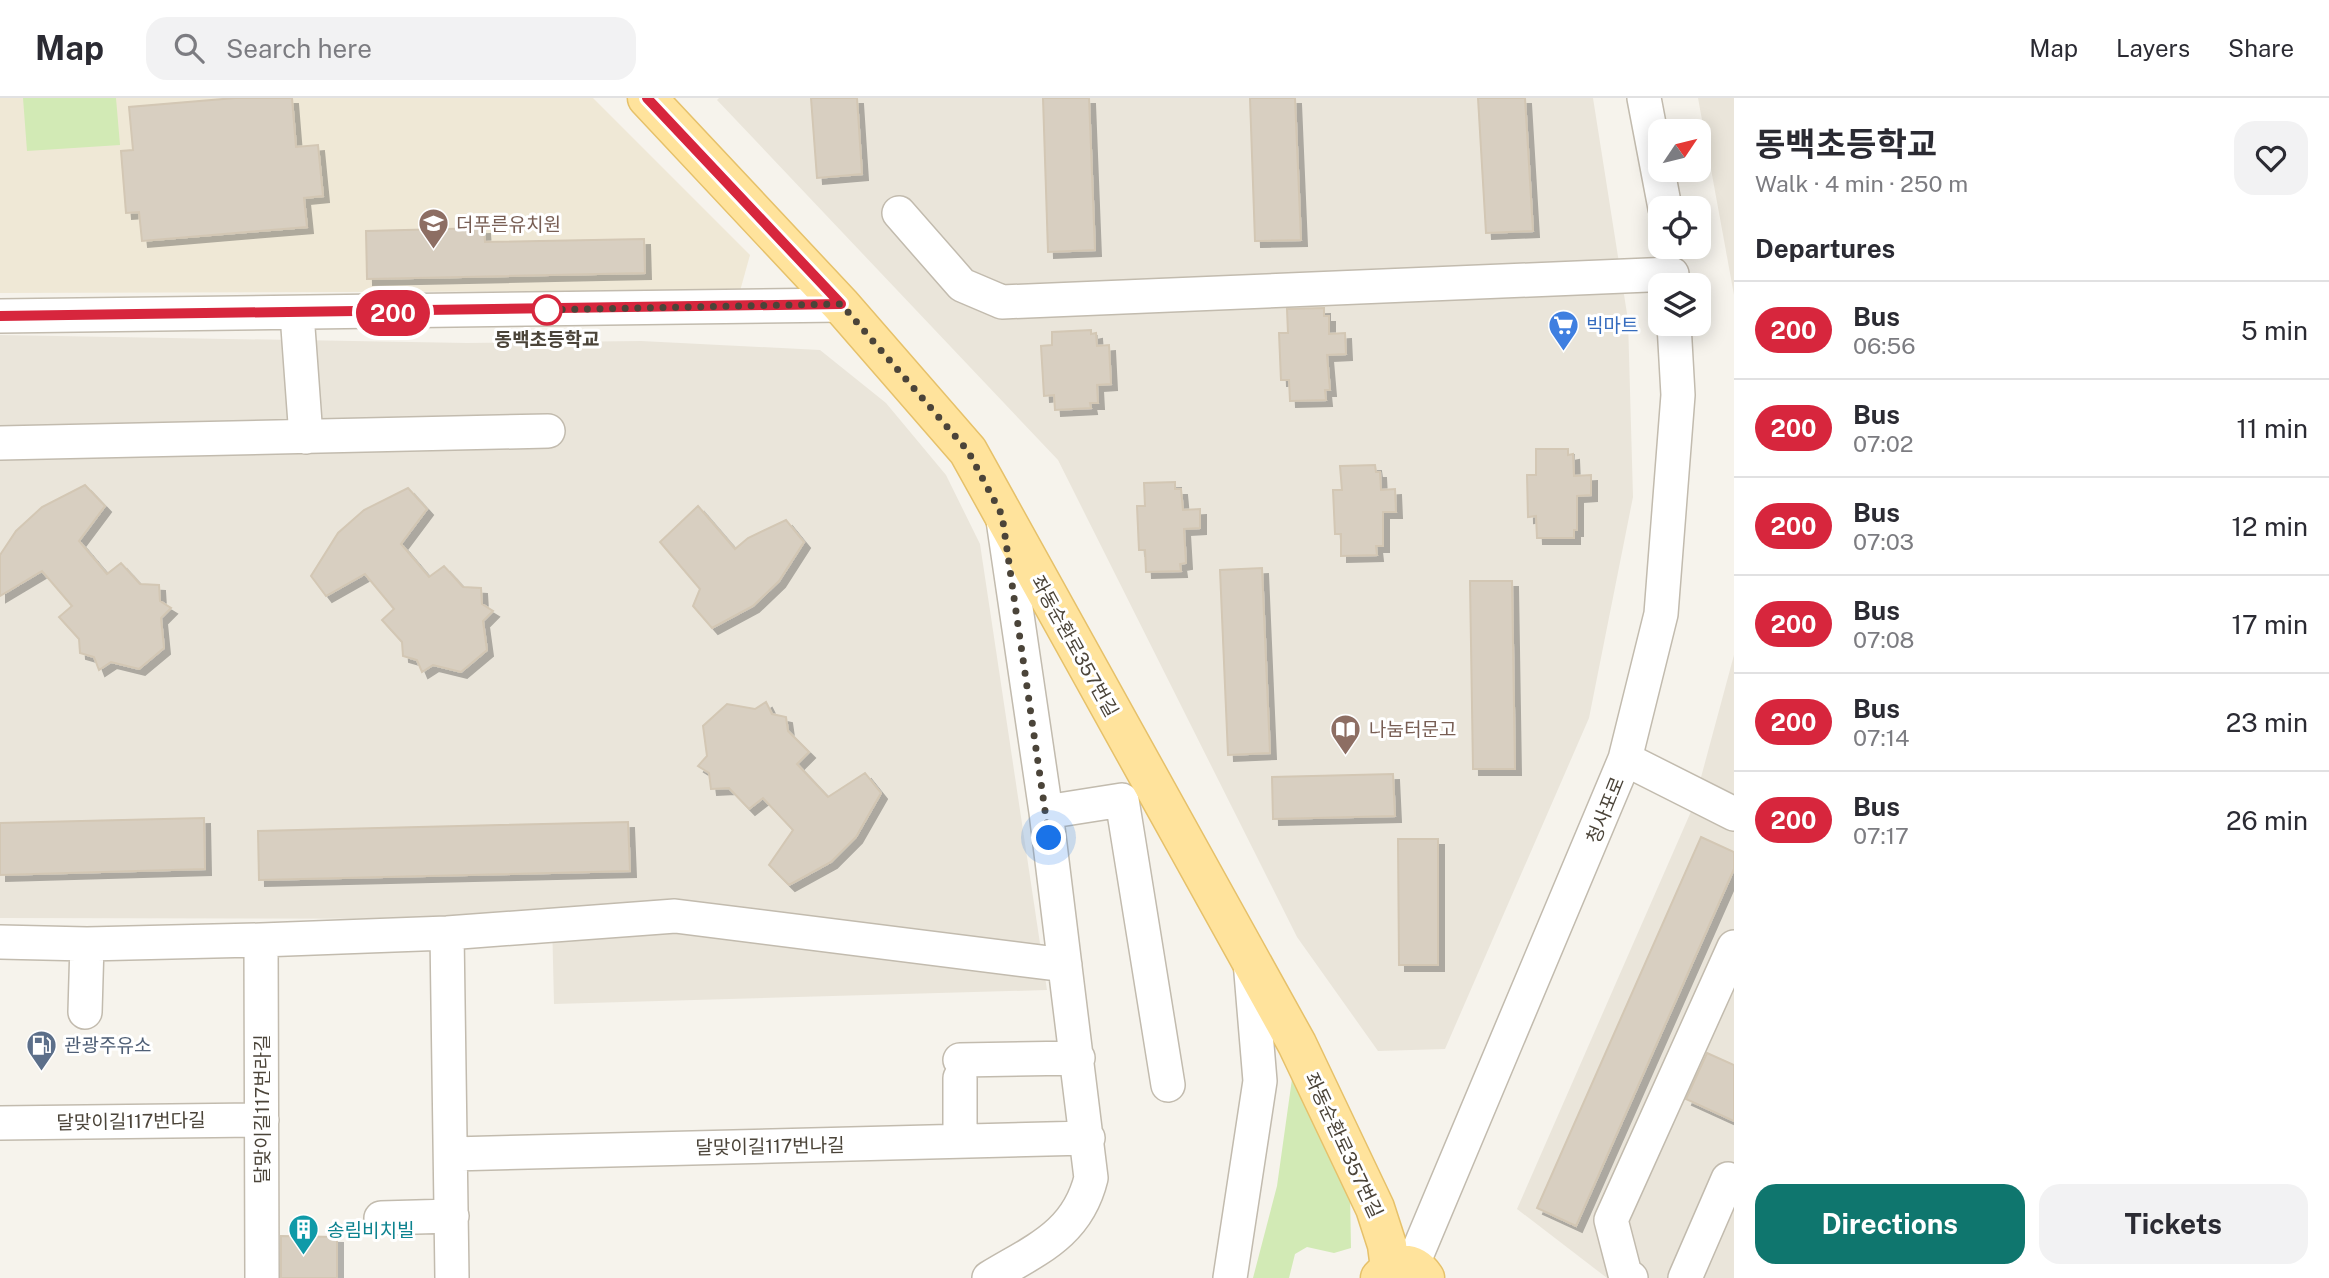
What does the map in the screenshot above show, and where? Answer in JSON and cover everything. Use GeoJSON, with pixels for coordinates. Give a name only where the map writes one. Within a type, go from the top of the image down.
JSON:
{"type":"FeatureCollection","features":[{"type":"Feature","properties":{"kind":"main road","name":"좌동순환로357번길"},"geometry":{"type":"LineString","coordinates":[[648,98],[841,304],[968,451],[1297,1044],[1375,1208],[1387,1245],[1402,1272]]}},
{"type":"Feature","properties":{"kind":"street"},"geometry":{"type":"LineString","coordinates":[[1644,98],[1663,196]]}},
{"type":"Feature","properties":{"kind":"street"},"geometry":{"type":"LineString","coordinates":[[899,213],[962,285],[1002,302],[1672,269]]}},
{"type":"Feature","properties":{"kind":"street"},"geometry":{"type":"LineString","coordinates":[[0,316],[297,314],[841,304]]}},
{"type":"Feature","properties":{"kind":"street"},"geometry":{"type":"LineString","coordinates":[[297,314],[306,437]]}},
{"type":"Feature","properties":{"kind":"street","name":"청사포로"},"geometry":{"type":"LineString","coordinates":[[1402,1272],[1626,759],[1661,614],[1678,395],[1675,336]]}},
{"type":"Feature","properties":{"kind":"street"},"geometry":{"type":"LineString","coordinates":[[0,443],[548,431]]}},
{"type":"Feature","properties":{"kind":"street"},"geometry":{"type":"LineString","coordinates":[[989,1278],[1066,1227],[1085,1203],[1091,1178],[1046,812],[1002,515]]}},
{"type":"Feature","properties":{"kind":"street"},"geometry":{"type":"LineString","coordinates":[[1626,759],[1734,814]]}},
{"type":"Feature","properties":{"kind":"street"},"geometry":{"type":"LineString","coordinates":[[1046,812],[1122,800],[1168,1085]]}},
{"type":"Feature","properties":{"kind":"street"},"geometry":{"type":"LineString","coordinates":[[0,942],[87,944],[447,933],[675,916],[1065,965]]}},
{"type":"Feature","properties":{"kind":"street"},"geometry":{"type":"LineString","coordinates":[[447,933],[452,1278]]}},
{"type":"Feature","properties":{"kind":"street","name":"달맞이길117번라길"},"geometry":{"type":"LineString","coordinates":[[261,940],[262,1278]]}},
{"type":"Feature","properties":{"kind":"street"},"geometry":{"type":"LineString","coordinates":[[85,1012],[87,944]]}},
{"type":"Feature","properties":{"kind":"street"},"geometry":{"type":"LineString","coordinates":[[1230,1278],[1260,1081],[1249,954]]}},
{"type":"Feature","properties":{"kind":"street"},"geometry":{"type":"LineString","coordinates":[[1631,1278],[1625,1274],[1611,1220],[1731,961]]}},
{"type":"Feature","properties":{"kind":"street"},"geometry":{"type":"LineString","coordinates":[[960,1141],[960,1069],[1078,1058]]}},
{"type":"Feature","properties":{"kind":"street","name":"달맞이길117번다길"},"geometry":{"type":"LineString","coordinates":[[0,1123],[262,1120]]}},
{"type":"Feature","properties":{"kind":"street","name":"달맞이길117번나길"},"geometry":{"type":"LineString","coordinates":[[452,1154],[1088,1138]]}},
{"type":"Feature","properties":{"kind":"street"},"geometry":{"type":"LineString","coordinates":[[1685,1278],[1728,1179],[1734,1184]]}},
{"type":"Feature","properties":{"kind":"street"},"geometry":{"type":"LineString","coordinates":[[381,1217],[452,1216]]}},
{"type":"Feature","properties":{"kind":"shaded area","name":"동백초등학교"},"geometry":{"type":"Polygon","coordinates":[[[0,98],[593,98],[750,255],[740,291],[0,293],[0,98]]]}},
{"type":"Feature","properties":{"kind":"shaded area"},"geometry":{"type":"Polygon","coordinates":[[[1593,98],[1628,320],[1633,497],[1589,718],[1445,1049],[1378,1051],[1297,937],[1058,460],[717,100],[1593,98]]]}},
{"type":"Feature","properties":{"kind":"shaded area"},"geometry":{"type":"Polygon","coordinates":[[[1698,98],[1734,98],[1734,295],[1712,175],[1712,119],[1702,119],[1698,98]]]}},
{"type":"Feature","properties":{"kind":"shaded area"},"geometry":{"type":"Polygon","coordinates":[[[0,335],[467,343],[641,341],[820,350],[886,403],[946,475],[980,544],[1047,990],[554,1004],[552,919],[0,918],[0,335]]]}},
{"type":"Feature","properties":{"kind":"shaded area"},"geometry":{"type":"Polygon","coordinates":[[[1734,655],[1734,1278],[1607,1278],[1517,1209],[1693,807],[1734,655]]]}},
{"type":"Feature","properties":{"kind":"green space"},"geometry":{"type":"Polygon","coordinates":[[[23,98],[116,98],[120,145],[27,151],[23,98]]]}},
{"type":"Feature","properties":{"kind":"green space"},"geometry":{"type":"Polygon","coordinates":[[[1292,1079],[1302,1089],[1350,1191],[1351,1248],[1334,1253],[1307,1247],[1295,1254],[1289,1278],[1253,1278],[1277,1186],[1292,1079]]]}},
{"type":"Feature","properties":{"kind":"building"},"geometry":{"type":"Polygon","coordinates":[[[235,98],[292,98],[296,147],[318,145],[323,196],[304,198],[307,227],[142,241],[139,212],[126,213],[121,151],[133,150],[129,107],[235,98]]]}},
{"type":"Feature","properties":{"kind":"building"},"geometry":{"type":"Polygon","coordinates":[[[811,98],[857,98],[862,174],[817,178],[811,98]]]}},
{"type":"Feature","properties":{"kind":"building"},"geometry":{"type":"Polygon","coordinates":[[[1043,98],[1089,98],[1095,250],[1048,252],[1043,98]]]}},
{"type":"Feature","properties":{"kind":"building"},"geometry":{"type":"Polygon","coordinates":[[[1250,98],[1295,98],[1301,240],[1255,241],[1250,98]]]}},
{"type":"Feature","properties":{"kind":"building"},"geometry":{"type":"Polygon","coordinates":[[[1478,98],[1525,98],[1533,231],[1486,233],[1478,98]]]}},
{"type":"Feature","properties":{"kind":"building"},"geometry":{"type":"Polygon","coordinates":[[[484,228],[485,242],[644,239],[645,273],[367,279],[366,231],[484,228]]]}},
{"type":"Feature","properties":{"kind":"building"},"geometry":{"type":"Polygon","coordinates":[[[1324,308],[1324,316],[1329,316],[1329,334],[1345,333],[1346,354],[1327,355],[1330,390],[1325,390],[1326,400],[1290,401],[1289,380],[1281,380],[1279,333],[1288,333],[1287,309],[1324,308]]]}},
{"type":"Feature","properties":{"kind":"building"},"geometry":{"type":"Polygon","coordinates":[[[1091,330],[1091,334],[1096,333],[1097,346],[1109,345],[1111,384],[1097,385],[1098,403],[1090,403],[1091,408],[1055,410],[1054,395],[1044,396],[1041,346],[1052,345],[1052,332],[1091,330]]]}},
{"type":"Feature","properties":{"kind":"building"},"geometry":{"type":"Polygon","coordinates":[[[1536,449],[1568,449],[1568,455],[1573,454],[1574,476],[1591,475],[1591,495],[1577,496],[1577,530],[1574,530],[1574,538],[1537,538],[1536,516],[1528,517],[1527,475],[1536,475],[1536,449]]]}},
{"type":"Feature","properties":{"kind":"building"},"geometry":{"type":"Polygon","coordinates":[[[1375,465],[1376,472],[1380,472],[1381,490],[1395,489],[1396,512],[1383,512],[1383,546],[1376,546],[1377,555],[1341,556],[1341,534],[1335,534],[1333,490],[1342,490],[1340,466],[1375,465]]]}},
{"type":"Feature","properties":{"kind":"building"},"geometry":{"type":"Polygon","coordinates":[[[1175,482],[1175,489],[1181,489],[1183,510],[1200,509],[1200,528],[1184,529],[1186,563],[1180,564],[1181,571],[1146,572],[1145,550],[1139,550],[1137,506],[1145,506],[1144,483],[1175,482]]]}},
{"type":"Feature","properties":{"kind":"building"},"geometry":{"type":"Polygon","coordinates":[[[85,485],[105,506],[79,541],[107,574],[121,563],[140,584],[159,585],[160,601],[171,608],[161,618],[164,648],[139,669],[111,662],[99,670],[94,657],[80,653],[79,639],[59,617],[72,606],[42,571],[0,596],[0,555],[16,531],[42,507],[85,485]]]}},
{"type":"Feature","properties":{"kind":"building"},"geometry":{"type":"Polygon","coordinates":[[[408,488],[427,509],[401,544],[429,577],[444,566],[463,587],[481,588],[482,604],[493,611],[483,621],[487,650],[461,672],[433,665],[422,672],[417,660],[403,656],[402,642],[382,620],[394,609],[365,574],[326,596],[311,576],[338,533],[364,510],[408,488]]]}},
{"type":"Feature","properties":{"kind":"building"},"geometry":{"type":"Polygon","coordinates":[[[698,506],[735,549],[748,538],[786,520],[804,542],[779,581],[753,606],[712,628],[693,606],[700,589],[660,542],[698,506]]]}},
{"type":"Feature","properties":{"kind":"building"},"geometry":{"type":"Polygon","coordinates":[[[1262,568],[1270,753],[1228,755],[1220,570],[1262,568]]]}},
{"type":"Feature","properties":{"kind":"building"},"geometry":{"type":"Polygon","coordinates":[[[1470,581],[1512,581],[1515,769],[1473,769],[1470,581]]]}},
{"type":"Feature","properties":{"kind":"building"},"geometry":{"type":"Polygon","coordinates":[[[766,702],[772,714],[786,717],[788,731],[809,752],[797,764],[828,797],[865,773],[881,793],[856,837],[831,862],[789,885],[769,865],[793,830],[763,798],[749,809],[729,788],[711,789],[709,773],[698,766],[707,756],[703,726],[727,704],[755,709],[766,702]]]}},
{"type":"Feature","properties":{"kind":"building"},"geometry":{"type":"Polygon","coordinates":[[[1393,774],[1395,816],[1273,819],[1272,777],[1393,774]]]}},
{"type":"Feature","properties":{"kind":"building"},"geometry":{"type":"Polygon","coordinates":[[[204,818],[205,869],[0,875],[0,823],[204,818]]]}},
{"type":"Feature","properties":{"kind":"building"},"geometry":{"type":"Polygon","coordinates":[[[628,822],[630,871],[259,880],[258,831],[628,822]]]}},
{"type":"Feature","properties":{"kind":"building"},"geometry":{"type":"Polygon","coordinates":[[[1701,837],[1734,852],[1734,869],[1576,1226],[1537,1208],[1701,837]]]}},
{"type":"Feature","properties":{"kind":"building"},"geometry":{"type":"Polygon","coordinates":[[[1398,839],[1438,839],[1438,965],[1399,965],[1398,839]]]}},
{"type":"Feature","properties":{"kind":"building"},"geometry":{"type":"Polygon","coordinates":[[[1707,1053],[1734,1065],[1734,1121],[1686,1099],[1707,1053]]]}},
{"type":"Feature","properties":{"kind":"building","name":"송림비치빌"},"geometry":{"type":"Polygon","coordinates":[[[281,1236],[337,1237],[337,1278],[281,1278],[281,1236]]]}},
{"type":"Feature","properties":{"kind":"bus line","name":"200"},"geometry":{"type":"LineString","coordinates":[[0,316],[297,314],[841,304],[647,98]]}},
{"type":"Feature","properties":{"kind":"place","name":"더푸른유치원"},"geometry":{"type":"Point","coordinates":[433,251]}},
{"type":"Feature","properties":{"kind":"place","name":"동백초등학교"},"geometry":{"type":"Point","coordinates":[547,310]}},
{"type":"Feature","properties":{"kind":"place","name":"빅마트"},"geometry":{"type":"Point","coordinates":[1563,352]}},
{"type":"Feature","properties":{"kind":"place","name":"나눔터문고"},"geometry":{"type":"Point","coordinates":[1346,756]}},
{"type":"Feature","properties":{"kind":"place","name":"관광주유소"},"geometry":{"type":"Point","coordinates":[41,1072]}},
{"type":"Feature","properties":{"kind":"place","name":"송림비치빌"},"geometry":{"type":"Point","coordinates":[304,1257]}},
{"type":"Feature","properties":{"kind":"route"},"geometry":{"type":"LineString","coordinates":[[547,310],[542,310],[841,304],[968,451],[1002,515],[1049,838]]}}]}
